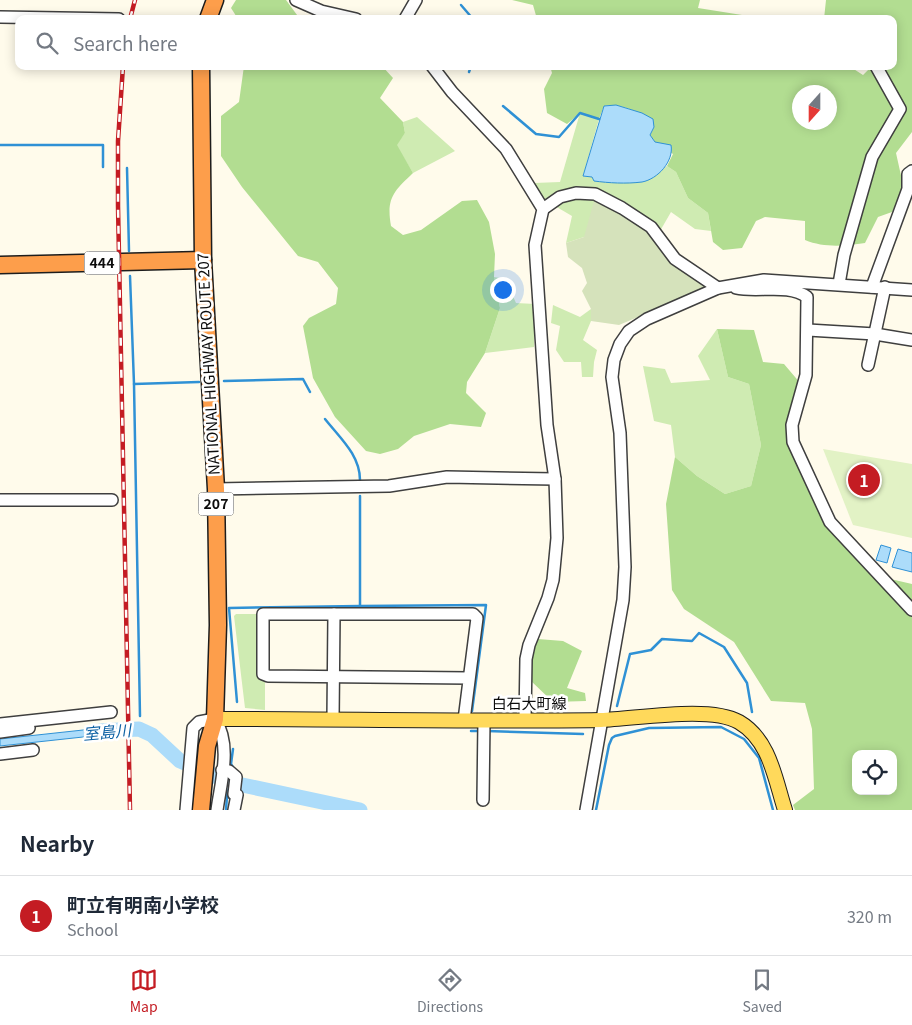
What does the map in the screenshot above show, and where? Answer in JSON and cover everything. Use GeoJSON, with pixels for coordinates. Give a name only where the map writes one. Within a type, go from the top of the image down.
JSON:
{"type":"FeatureCollection","features":[{"type":"Feature","properties":{"kind":"highway"},"geometry":{"type":"LineString","coordinates":[[209,15],[215,0]]}},
{"type":"Feature","properties":{"kind":"highway","name":"NATIONAL HIGHWAY ROUTE 207"},"geometry":{"type":"LineString","coordinates":[[200,70],[203,260],[216,489],[218,625],[215,719],[207,746],[200,810]]}},
{"type":"Feature","properties":{"kind":"highway","name":"444"},"geometry":{"type":"LineString","coordinates":[[0,265],[203,260]]}},
{"type":"Feature","properties":{"kind":"main road","name":"白石大町線"},"geometry":{"type":"LineString","coordinates":[[215,719],[464,720],[484,727],[526,720],[603,720],[713,713],[738,721],[753,732],[768,755],[784,810]]}},
{"type":"Feature","properties":{"kind":"street"},"geometry":{"type":"LineString","coordinates":[[296,0],[321,11],[338,15]]}},
{"type":"Feature","properties":{"kind":"street"},"geometry":{"type":"LineString","coordinates":[[407,15],[416,0]]}},
{"type":"Feature","properties":{"kind":"street"},"geometry":{"type":"LineString","coordinates":[[0,17],[15,17]]}},
{"type":"Feature","properties":{"kind":"street"},"geometry":{"type":"LineString","coordinates":[[435,70],[452,92],[506,149],[543,208],[535,245],[547,424],[555,480],[557,538],[553,580],[528,652],[526,720]]}},
{"type":"Feature","properties":{"kind":"street"},"geometry":{"type":"LineString","coordinates":[[839,284],[844,255],[872,157],[897,118],[900,109],[878,70]]}},
{"type":"Feature","properties":{"kind":"street"},"geometry":{"type":"LineString","coordinates":[[872,286],[908,189],[908,174],[912,171]]}},
{"type":"Feature","properties":{"kind":"street"},"geometry":{"type":"LineString","coordinates":[[543,208],[560,197],[576,193],[595,194],[622,208],[651,227],[675,259],[718,288]]}},
{"type":"Feature","properties":{"kind":"street"},"geometry":{"type":"LineString","coordinates":[[586,810],[603,720],[622,600],[625,567],[620,434],[612,377],[614,360],[620,344],[629,331],[647,319],[730,284],[764,280],[912,290]]}},
{"type":"Feature","properties":{"kind":"street"},"geometry":{"type":"LineString","coordinates":[[730,284],[738,288],[772,289],[802,294],[807,297],[806,375],[792,425],[793,442],[830,522],[912,610]]}},
{"type":"Feature","properties":{"kind":"street"},"geometry":{"type":"LineString","coordinates":[[868,365],[886,287]]}},
{"type":"Feature","properties":{"kind":"street"},"geometry":{"type":"LineString","coordinates":[[808,330],[875,334],[912,340]]}},
{"type":"Feature","properties":{"kind":"street"},"geometry":{"type":"LineString","coordinates":[[216,489],[389,486],[447,476],[555,480]]}},
{"type":"Feature","properties":{"kind":"street"},"geometry":{"type":"LineString","coordinates":[[0,500],[112,500]]}},
{"type":"Feature","properties":{"kind":"street"},"geometry":{"type":"LineString","coordinates":[[464,720],[477,618],[473,614],[263,614],[263,674],[268,676],[469,678]]}},
{"type":"Feature","properties":{"kind":"street"},"geometry":{"type":"LineString","coordinates":[[334,614],[334,719]]}},
{"type":"Feature","properties":{"kind":"street"},"geometry":{"type":"LineString","coordinates":[[3,729],[111,712]]}},
{"type":"Feature","properties":{"kind":"street"},"geometry":{"type":"LineString","coordinates":[[186,810],[193,728],[199,722],[215,719],[222,730],[224,742],[217,810]]}},
{"type":"Feature","properties":{"kind":"street"},"geometry":{"type":"LineString","coordinates":[[483,800],[484,727]]}},
{"type":"Feature","properties":{"kind":"street"},"geometry":{"type":"LineString","coordinates":[[3,729],[29,728]]}},
{"type":"Feature","properties":{"kind":"street"},"geometry":{"type":"LineString","coordinates":[[3,729],[13,752]]}},
{"type":"Feature","properties":{"kind":"street"},"geometry":{"type":"LineString","coordinates":[[0,754],[33,750]]}},
{"type":"Feature","properties":{"kind":"street"},"geometry":{"type":"LineString","coordinates":[[222,770],[229,770],[236,777],[234,794],[238,795],[234,810]]}},
{"type":"Feature","properties":{"kind":"green space"},"geometry":{"type":"Polygon","coordinates":[[[236,0],[286,0],[297,15],[235,15],[231,8],[236,0]]]}},
{"type":"Feature","properties":{"kind":"green space"},"geometry":{"type":"Polygon","coordinates":[[[512,0],[700,0],[698,8],[742,15],[536,15],[533,5],[512,0]]]}},
{"type":"Feature","properties":{"kind":"green space"},"geometry":{"type":"Polygon","coordinates":[[[826,0],[912,0],[912,132],[896,153],[904,189],[892,212],[878,217],[865,243],[835,246],[812,243],[805,240],[805,221],[765,217],[756,221],[742,248],[723,250],[713,242],[708,213],[688,198],[676,172],[667,166],[673,154],[655,142],[650,135],[654,127],[643,117],[632,110],[619,106],[604,106],[599,119],[580,113],[567,124],[547,113],[544,89],[552,73],[551,70],[855,70],[863,75],[868,70],[897,70],[897,15],[824,15],[826,0]]]}},
{"type":"Feature","properties":{"kind":"green space"},"geometry":{"type":"Polygon","coordinates":[[[243,70],[386,70],[393,78],[380,98],[403,122],[405,133],[397,145],[413,173],[396,190],[393,196],[390,208],[391,226],[403,235],[421,230],[462,201],[477,200],[489,222],[495,254],[494,277],[500,308],[485,353],[467,382],[466,393],[486,413],[481,427],[450,424],[414,436],[398,449],[380,454],[366,451],[335,417],[313,378],[303,326],[309,318],[336,304],[338,288],[318,262],[298,256],[242,187],[221,156],[221,116],[239,102],[243,70]]]}},
{"type":"Feature","properties":{"kind":"green space"},"geometry":{"type":"Polygon","coordinates":[[[580,113],[599,119],[583,176],[644,182],[667,166],[676,172],[688,198],[708,213],[711,231],[695,229],[671,212],[656,238],[584,237],[566,243],[572,216],[543,199],[534,183],[560,182],[580,113]]]}},
{"type":"Feature","properties":{"kind":"green space"},"geometry":{"type":"Polygon","coordinates":[[[417,117],[455,151],[413,173],[396,145],[405,133],[403,122],[417,117]]]}},
{"type":"Feature","properties":{"kind":"green space"},"geometry":{"type":"Polygon","coordinates":[[[594,201],[645,227],[709,287],[619,325],[591,321],[591,309],[582,291],[587,283],[582,268],[568,257],[566,243],[584,237],[594,201]]]}},
{"type":"Feature","properties":{"kind":"green space"},"geometry":{"type":"Polygon","coordinates":[[[494,277],[505,279],[516,303],[535,304],[534,347],[485,353],[500,308],[494,277]]]}},
{"type":"Feature","properties":{"kind":"green space"},"geometry":{"type":"Polygon","coordinates":[[[553,305],[580,317],[591,309],[591,321],[583,340],[597,350],[593,377],[582,377],[581,362],[564,362],[556,350],[560,326],[551,323],[553,305]]]}},
{"type":"Feature","properties":{"kind":"green space"},"geometry":{"type":"Polygon","coordinates":[[[717,329],[728,377],[749,384],[761,445],[751,486],[725,494],[697,476],[675,457],[671,425],[654,421],[643,366],[665,369],[671,383],[710,380],[698,356],[717,329]]]}},
{"type":"Feature","properties":{"kind":"green space"},"geometry":{"type":"Polygon","coordinates":[[[717,329],[754,330],[763,362],[784,364],[801,384],[795,426],[798,441],[834,519],[886,578],[912,584],[912,810],[795,810],[793,805],[814,789],[812,729],[805,703],[771,701],[734,642],[684,609],[672,590],[666,504],[675,457],[697,476],[725,494],[751,486],[761,445],[749,384],[728,377],[717,329]]]}},
{"type":"Feature","properties":{"kind":"green space"},"geometry":{"type":"Polygon","coordinates":[[[823,449],[912,464],[912,538],[853,525],[823,449]]]}},
{"type":"Feature","properties":{"kind":"green space"},"geometry":{"type":"Polygon","coordinates":[[[236,614],[259,614],[260,679],[265,680],[265,710],[245,708],[234,616],[236,614]]]}},
{"type":"Feature","properties":{"kind":"green space"},"geometry":{"type":"Polygon","coordinates":[[[538,639],[563,641],[582,651],[567,688],[585,693],[586,701],[553,702],[530,680],[531,658],[538,639]]]}},
{"type":"Feature","properties":{"kind":"water"},"geometry":{"type":"Polygon","coordinates":[[[616,105],[642,113],[653,119],[654,127],[650,135],[655,142],[671,145],[670,157],[664,168],[648,180],[636,183],[612,183],[594,181],[592,177],[583,176],[604,106],[616,105]]]}},
{"type":"Feature","properties":{"kind":"water"},"geometry":{"type":"Polygon","coordinates":[[[881,545],[891,548],[887,563],[876,560],[881,545]]]}},
{"type":"Feature","properties":{"kind":"water"},"geometry":{"type":"Polygon","coordinates":[[[898,549],[912,553],[912,572],[892,567],[898,549]]]}},
{"type":"Feature","properties":{"kind":"water"},"geometry":{"type":"Polygon","coordinates":[[[120,726],[120,733],[0,746],[0,739],[120,726]]]}},
{"type":"Feature","properties":{"kind":"waterway"},"geometry":{"type":"LineString","coordinates":[[461,5],[470,15]]}},
{"type":"Feature","properties":{"kind":"waterway"},"geometry":{"type":"LineString","coordinates":[[503,106],[536,134],[559,137],[580,113],[599,119]]}},
{"type":"Feature","properties":{"kind":"waterway"},"geometry":{"type":"LineString","coordinates":[[0,145],[103,145],[103,167]]}},
{"type":"Feature","properties":{"kind":"waterway"},"geometry":{"type":"LineString","coordinates":[[127,168],[129,251]]}},
{"type":"Feature","properties":{"kind":"waterway"},"geometry":{"type":"LineString","coordinates":[[130,276],[134,384],[199,382]]}},
{"type":"Feature","properties":{"kind":"waterway"},"geometry":{"type":"LineString","coordinates":[[224,381],[303,379],[310,392]]}},
{"type":"Feature","properties":{"kind":"waterway"},"geometry":{"type":"LineString","coordinates":[[134,384],[140,716]]}},
{"type":"Feature","properties":{"kind":"waterway"},"geometry":{"type":"LineString","coordinates":[[325,419],[353,455],[357,463],[360,480]]}},
{"type":"Feature","properties":{"kind":"waterway"},"geometry":{"type":"LineString","coordinates":[[360,496],[360,606],[486,605],[472,711]]}},
{"type":"Feature","properties":{"kind":"waterway"},"geometry":{"type":"LineString","coordinates":[[237,702],[229,608],[360,606]]}},
{"type":"Feature","properties":{"kind":"waterway"},"geometry":{"type":"LineString","coordinates":[[617,706],[630,654],[651,650],[662,639],[692,641],[699,633],[724,647],[747,683],[752,712]]}},
{"type":"Feature","properties":{"kind":"waterway"},"geometry":{"type":"LineString","coordinates":[[596,810],[609,745],[615,736],[649,728],[721,727],[744,739],[759,758],[773,810]]}},
{"type":"Feature","properties":{"kind":"waterway","name":"室島川"},"geometry":{"type":"LineString","coordinates":[[100,731],[139,729],[152,735],[180,761],[228,782],[360,810]]}},
{"type":"Feature","properties":{"kind":"waterway"},"geometry":{"type":"LineString","coordinates":[[471,731],[479,731]]}},
{"type":"Feature","properties":{"kind":"waterway"},"geometry":{"type":"LineString","coordinates":[[487,731],[583,734]]}},
{"type":"Feature","properties":{"kind":"waterway"},"geometry":{"type":"LineString","coordinates":[[233,749],[231,764],[234,769]]}},
{"type":"Feature","properties":{"kind":"waterway","name":"室島川"},"geometry":{"type":"LineString","coordinates":[[226,810],[228,782]]}},
{"type":"Feature","properties":{"kind":"railway"},"geometry":{"type":"LineString","coordinates":[[131,15],[135,0]]}},
{"type":"Feature","properties":{"kind":"railway"},"geometry":{"type":"LineString","coordinates":[[123,70],[118,141],[118,206],[130,810]]}},
{"type":"Feature","properties":{"kind":"place","name":"町立有明南小学校"},"geometry":{"type":"Point","coordinates":[864,480]}}]}
